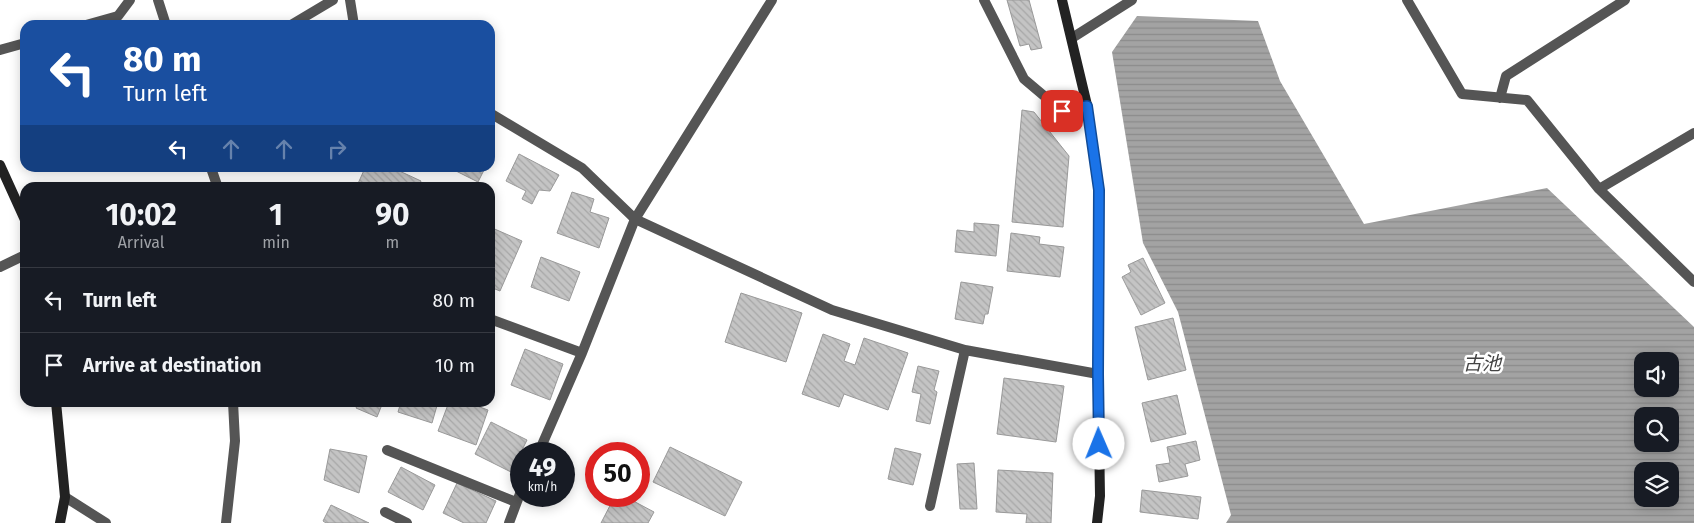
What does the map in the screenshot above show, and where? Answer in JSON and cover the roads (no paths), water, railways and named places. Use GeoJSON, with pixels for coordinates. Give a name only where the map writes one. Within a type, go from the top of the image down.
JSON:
{"type":"FeatureCollection","features":[{"type":"Feature","properties":{"kind":"main road"},"geometry":{"type":"LineString","coordinates":[[1062,0],[1087,106],[1099,190],[1098,374],[1100,496],[1097,523]]}},
{"type":"Feature","properties":{"kind":"main road"},"geometry":{"type":"LineString","coordinates":[[0,164],[20,209]]}},
{"type":"Feature","properties":{"kind":"main road"},"geometry":{"type":"LineString","coordinates":[[56,407],[64,497],[60,523]]}},
{"type":"Feature","properties":{"kind":"street"},"geometry":{"type":"LineString","coordinates":[[104,20],[118,16],[130,0]]}},
{"type":"Feature","properties":{"kind":"street"},"geometry":{"type":"LineString","coordinates":[[158,0],[164,20]]}},
{"type":"Feature","properties":{"kind":"street"},"geometry":{"type":"LineString","coordinates":[[299,20],[333,0]]}},
{"type":"Feature","properties":{"kind":"street"},"geometry":{"type":"LineString","coordinates":[[350,0],[353,20]]}},
{"type":"Feature","properties":{"kind":"street"},"geometry":{"type":"LineString","coordinates":[[543,442],[582,353],[635,218],[772,0]]}},
{"type":"Feature","properties":{"kind":"street"},"geometry":{"type":"LineString","coordinates":[[984,0],[1024,79],[1062,111],[1087,106]]}},
{"type":"Feature","properties":{"kind":"street"},"geometry":{"type":"LineString","coordinates":[[1072,38],[1132,0]]}},
{"type":"Feature","properties":{"kind":"street"},"geometry":{"type":"LineString","coordinates":[[1407,0],[1462,94],[1527,100],[1598,189],[1694,282]]}},
{"type":"Feature","properties":{"kind":"street"},"geometry":{"type":"LineString","coordinates":[[1500,98],[1506,76],[1624,0]]}},
{"type":"Feature","properties":{"kind":"street"},"geometry":{"type":"LineString","coordinates":[[0,50],[20,44]]}},
{"type":"Feature","properties":{"kind":"street"},"geometry":{"type":"LineString","coordinates":[[495,116],[582,168],[635,218],[832,310],[965,350],[1098,374]]}},
{"type":"Feature","properties":{"kind":"street"},"geometry":{"type":"LineString","coordinates":[[1598,189],[1694,133]]}},
{"type":"Feature","properties":{"kind":"street"},"geometry":{"type":"LineString","coordinates":[[0,267],[20,257]]}},
{"type":"Feature","properties":{"kind":"street"},"geometry":{"type":"LineString","coordinates":[[495,321],[582,353]]}},
{"type":"Feature","properties":{"kind":"street"},"geometry":{"type":"LineString","coordinates":[[930,506],[965,350]]}},
{"type":"Feature","properties":{"kind":"street"},"geometry":{"type":"LineString","coordinates":[[226,523],[235,441],[233,407]]}},
{"type":"Feature","properties":{"kind":"street"},"geometry":{"type":"LineString","coordinates":[[387,450],[510,500]]}},
{"type":"Feature","properties":{"kind":"street"},"geometry":{"type":"LineString","coordinates":[[64,497],[106,523]]}},
{"type":"Feature","properties":{"kind":"street"},"geometry":{"type":"LineString","coordinates":[[509,523],[514,507]]}},
{"type":"Feature","properties":{"kind":"street"},"geometry":{"type":"LineString","coordinates":[[385,512],[407,523]]}},
{"type":"Feature","properties":{"kind":"water","name":"古池"},"geometry":{"type":"Polygon","coordinates":[[[1137,16],[1258,21],[1280,81],[1364,224],[1547,188],[1694,327],[1694,523],[1226,523],[1231,515],[1178,312],[1143,243],[1112,52],[1137,16]]]}}]}
